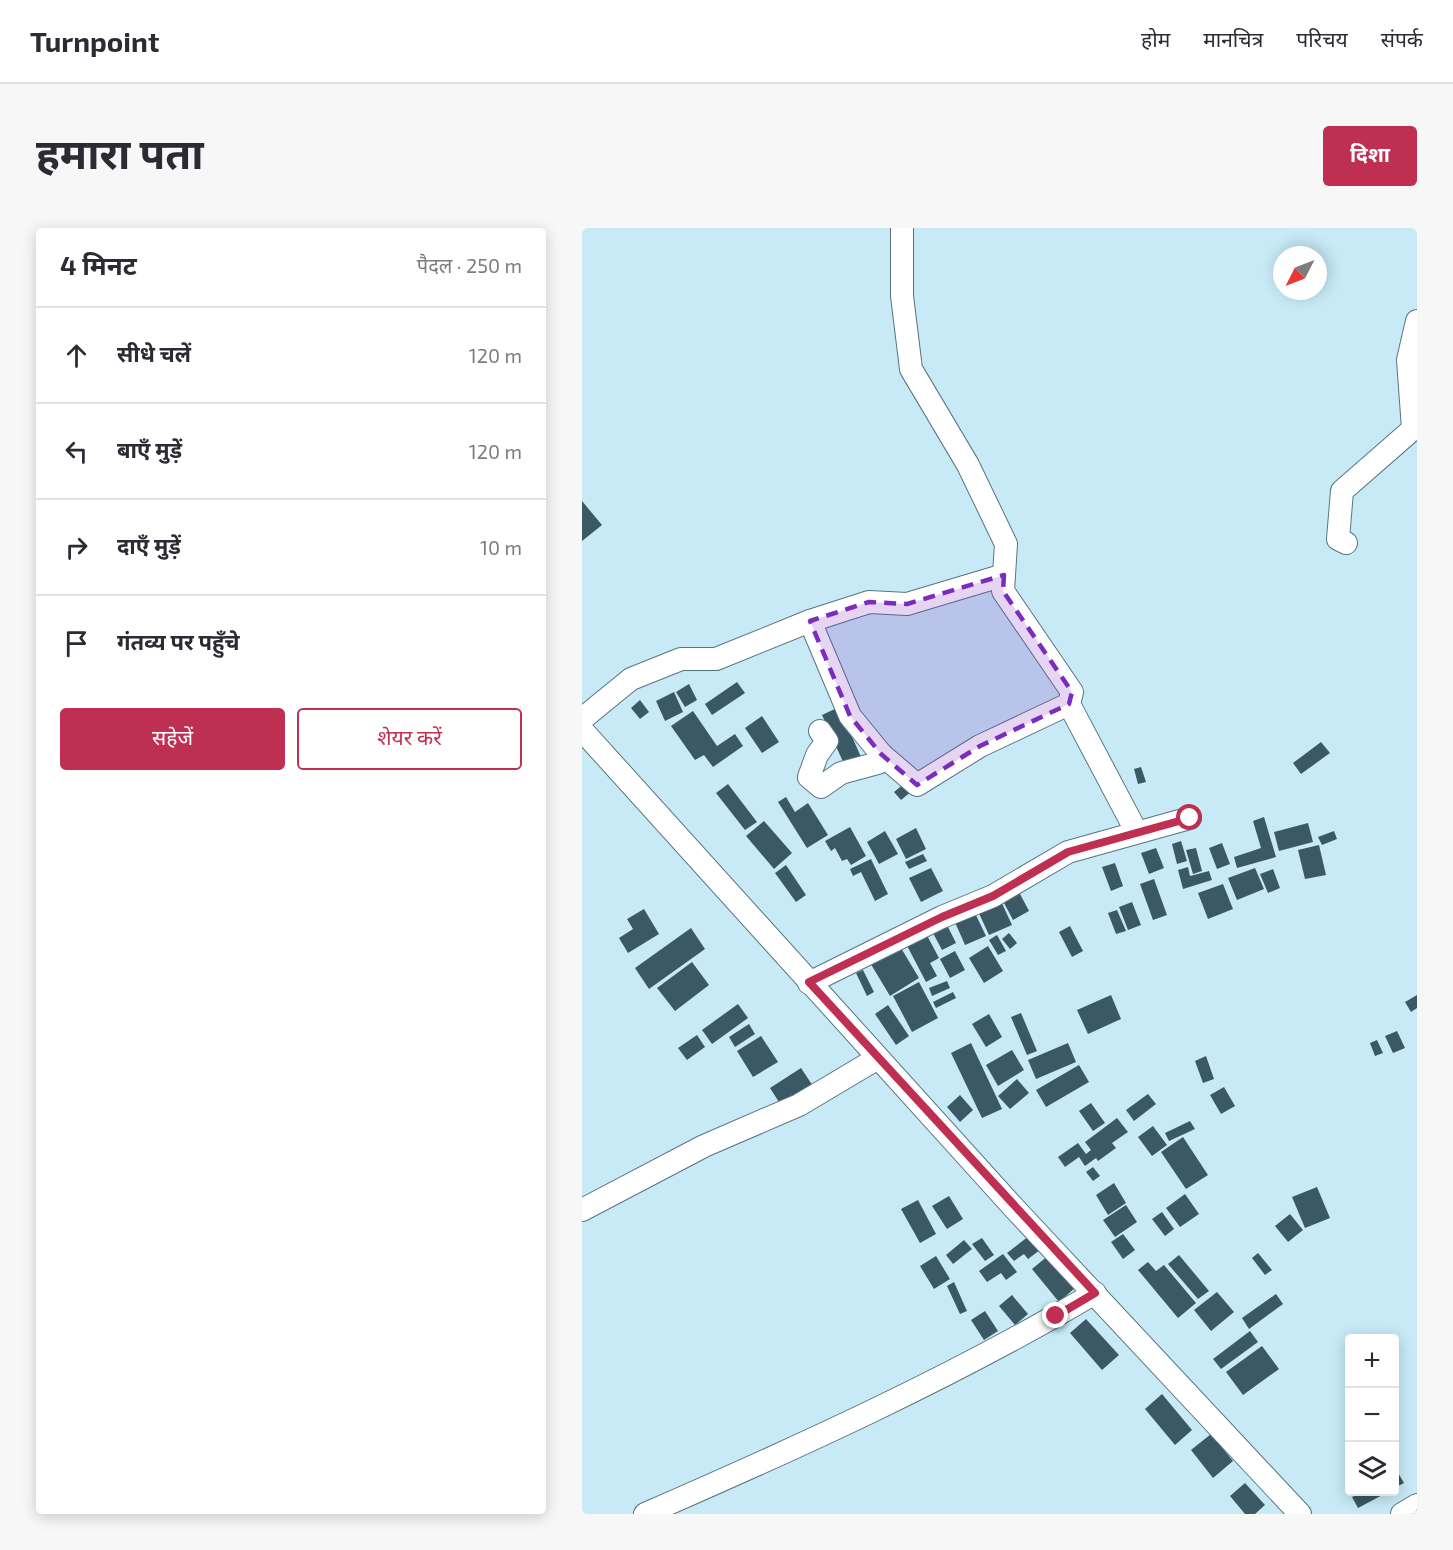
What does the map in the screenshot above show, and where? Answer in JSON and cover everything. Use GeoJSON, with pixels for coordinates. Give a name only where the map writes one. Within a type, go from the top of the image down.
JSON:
{"type":"FeatureCollection","features":[{"type":"Feature","properties":{"kind":"street"},"geometry":{"type":"LineString","coordinates":[[902,228],[902,296],[911,369],[968,465],[1006,544],[1003,591],[1072,692],[1069,704],[1136,831]]}},
{"type":"Feature","properties":{"kind":"street"},"geometry":{"type":"LineString","coordinates":[[1346,543],[1338,539],[1342,491],[1413,429],[1408,360],[1417,321]]}},
{"type":"Feature","properties":{"kind":"street"},"geometry":{"type":"LineString","coordinates":[[582,719],[631,679],[681,659],[716,659],[810,621],[869,602],[907,604],[1004,575]]}},
{"type":"Feature","properties":{"kind":"street"},"geometry":{"type":"LineString","coordinates":[[810,621],[850,716],[881,754],[917,784],[980,746],[1069,704]]}},
{"type":"Feature","properties":{"kind":"street"},"geometry":{"type":"LineString","coordinates":[[582,730],[878,1058],[1300,1514]]}},
{"type":"Feature","properties":{"kind":"street"},"geometry":{"type":"LineString","coordinates":[[820,731],[827,741],[817,755],[808,777],[821,787],[841,773],[878,763],[881,754]]}},
{"type":"Feature","properties":{"kind":"street"},"geometry":{"type":"LineString","coordinates":[[809,982],[942,917],[993,896],[1068,852],[1136,831],[1190,818]]}},
{"type":"Feature","properties":{"kind":"street"},"geometry":{"type":"LineString","coordinates":[[582,1210],[704,1146],[799,1105],[878,1058]]}},
{"type":"Feature","properties":{"kind":"street"},"geometry":{"type":"LineString","coordinates":[[645,1514],[763,1463],[968,1364],[1095,1293]]}},
{"type":"Feature","properties":{"kind":"street"},"geometry":{"type":"LineString","coordinates":[[1402,1514],[1417,1505]]}},
{"type":"Feature","properties":{"kind":"highlighted area"},"geometry":{"type":"Polygon","coordinates":[[[1004,575],[1003,591],[1072,692],[1069,704],[980,746],[917,785],[881,754],[850,716],[810,621],[869,602],[907,604],[1004,575]]]}},
{"type":"Feature","properties":{"kind":"building"},"geometry":{"type":"Polygon","coordinates":[[[582,501],[602,525],[582,541],[582,501]]]}},
{"type":"Feature","properties":{"kind":"building"},"geometry":{"type":"Polygon","coordinates":[[[737,682],[745,693],[712,715],[705,704],[737,682]]]}},
{"type":"Feature","properties":{"kind":"building"},"geometry":{"type":"Polygon","coordinates":[[[689,684],[697,700],[685,707],[676,692],[689,684]]]}},
{"type":"Feature","properties":{"kind":"building"},"geometry":{"type":"Polygon","coordinates":[[[674,692],[683,712],[665,721],[656,701],[674,692]]]}},
{"type":"Feature","properties":{"kind":"building"},"geometry":{"type":"Polygon","coordinates":[[[640,700],[649,712],[640,719],[631,708],[640,700]]]}},
{"type":"Feature","properties":{"kind":"building"},"geometry":{"type":"Polygon","coordinates":[[[839,707],[861,757],[844,764],[822,715],[839,707]]]}},
{"type":"Feature","properties":{"kind":"building"},"geometry":{"type":"Polygon","coordinates":[[[693,711],[717,746],[735,734],[743,746],[713,767],[704,755],[695,760],[671,726],[693,711]]]}},
{"type":"Feature","properties":{"kind":"building"},"geometry":{"type":"Polygon","coordinates":[[[762,716],[779,742],[762,753],[745,728],[762,716]]]}},
{"type":"Feature","properties":{"kind":"building"},"geometry":{"type":"Polygon","coordinates":[[[1321,742],[1330,753],[1301,774],[1293,763],[1321,742]]]}},
{"type":"Feature","properties":{"kind":"building"},"geometry":{"type":"Polygon","coordinates":[[[1141,767],[1146,782],[1138,784],[1134,769],[1141,767]]]}},
{"type":"Feature","properties":{"kind":"building"},"geometry":{"type":"Polygon","coordinates":[[[905,783],[912,791],[901,800],[894,792],[905,783]]]}},
{"type":"Feature","properties":{"kind":"building"},"geometry":{"type":"Polygon","coordinates":[[[728,784],[757,822],[745,830],[716,793],[728,784]]]}},
{"type":"Feature","properties":{"kind":"building"},"geometry":{"type":"Polygon","coordinates":[[[786,797],[795,812],[808,803],[828,835],[807,848],[778,802],[786,797]]]}},
{"type":"Feature","properties":{"kind":"building"},"geometry":{"type":"Polygon","coordinates":[[[1264,817],[1276,857],[1237,868],[1234,857],[1261,848],[1253,821],[1264,817]]]}},
{"type":"Feature","properties":{"kind":"building"},"geometry":{"type":"Polygon","coordinates":[[[764,821],[792,853],[774,869],[746,836],[764,821]]]}},
{"type":"Feature","properties":{"kind":"building"},"geometry":{"type":"Polygon","coordinates":[[[1308,823],[1313,842],[1279,851],[1274,832],[1308,823]]]}},
{"type":"Feature","properties":{"kind":"building"},"geometry":{"type":"Polygon","coordinates":[[[850,827],[866,856],[851,865],[847,859],[842,861],[835,848],[831,851],[825,841],[850,827]]]}},
{"type":"Feature","properties":{"kind":"building"},"geometry":{"type":"Polygon","coordinates":[[[916,828],[926,849],[906,859],[896,839],[916,828]]]}},
{"type":"Feature","properties":{"kind":"building"},"geometry":{"type":"Polygon","coordinates":[[[885,831],[898,854],[879,864],[867,842],[885,831]]]}},
{"type":"Feature","properties":{"kind":"building"},"geometry":{"type":"Polygon","coordinates":[[[1334,831],[1337,839],[1322,845],[1318,837],[1334,831]]]}},
{"type":"Feature","properties":{"kind":"building"},"geometry":{"type":"Polygon","coordinates":[[[1181,841],[1187,861],[1177,864],[1172,844],[1181,841]]]}},
{"type":"Feature","properties":{"kind":"building"},"geometry":{"type":"Polygon","coordinates":[[[1222,843],[1230,864],[1217,869],[1209,848],[1222,843]]]}},
{"type":"Feature","properties":{"kind":"building"},"geometry":{"type":"Polygon","coordinates":[[[1319,845],[1326,875],[1305,879],[1298,850],[1319,845]]]}},
{"type":"Feature","properties":{"kind":"building"},"geometry":{"type":"Polygon","coordinates":[[[1156,848],[1164,868],[1149,874],[1141,853],[1156,848]]]}},
{"type":"Feature","properties":{"kind":"building"},"geometry":{"type":"Polygon","coordinates":[[[1196,848],[1202,871],[1193,874],[1186,850],[1196,848]]]}},
{"type":"Feature","properties":{"kind":"building"},"geometry":{"type":"Polygon","coordinates":[[[923,854],[927,861],[909,869],[905,862],[923,854]]]}},
{"type":"Feature","properties":{"kind":"building"},"geometry":{"type":"Polygon","coordinates":[[[871,859],[888,894],[875,901],[861,872],[853,876],[850,869],[871,859]]]}},
{"type":"Feature","properties":{"kind":"building"},"geometry":{"type":"Polygon","coordinates":[[[1115,863],[1123,886],[1111,891],[1102,867],[1115,863]]]}},
{"type":"Feature","properties":{"kind":"building"},"geometry":{"type":"Polygon","coordinates":[[[786,865],[806,895],[796,902],[775,873],[786,865]]]}},
{"type":"Feature","properties":{"kind":"building"},"geometry":{"type":"Polygon","coordinates":[[[1188,867],[1190,876],[1209,871],[1212,880],[1183,889],[1178,870],[1188,867]]]}},
{"type":"Feature","properties":{"kind":"building"},"geometry":{"type":"Polygon","coordinates":[[[931,868],[943,891],[921,902],[909,878],[931,868]]]}},
{"type":"Feature","properties":{"kind":"building"},"geometry":{"type":"Polygon","coordinates":[[[1255,868],[1264,889],[1237,900],[1228,878],[1255,868]]]}},
{"type":"Feature","properties":{"kind":"building"},"geometry":{"type":"Polygon","coordinates":[[[1273,869],[1280,888],[1268,893],[1260,874],[1273,869]]]}},
{"type":"Feature","properties":{"kind":"building"},"geometry":{"type":"Polygon","coordinates":[[[1154,879],[1167,915],[1153,920],[1140,884],[1154,879]]]}},
{"type":"Feature","properties":{"kind":"building"},"geometry":{"type":"Polygon","coordinates":[[[1223,884],[1233,909],[1208,919],[1198,893],[1223,884]]]}},
{"type":"Feature","properties":{"kind":"building"},"geometry":{"type":"Polygon","coordinates":[[[1019,892],[1029,911],[1013,920],[1003,901],[1019,892]]]}},
{"type":"Feature","properties":{"kind":"building"},"geometry":{"type":"Polygon","coordinates":[[[1000,899],[1012,925],[989,935],[977,909],[1000,899]]]}},
{"type":"Feature","properties":{"kind":"building"},"geometry":{"type":"Polygon","coordinates":[[[1132,902],[1141,925],[1128,930],[1119,907],[1132,902]]]}},
{"type":"Feature","properties":{"kind":"building"},"geometry":{"type":"Polygon","coordinates":[[[644,909],[659,934],[628,953],[619,938],[633,929],[627,919],[644,909]]]}},
{"type":"Feature","properties":{"kind":"building"},"geometry":{"type":"Polygon","coordinates":[[[1117,910],[1126,931],[1116,934],[1108,913],[1117,910]]]}},
{"type":"Feature","properties":{"kind":"building"},"geometry":{"type":"Polygon","coordinates":[[[974,911],[986,936],[965,945],[954,920],[974,911]]]}},
{"type":"Feature","properties":{"kind":"building"},"geometry":{"type":"Polygon","coordinates":[[[947,925],[956,943],[942,950],[933,933],[947,925]]]}},
{"type":"Feature","properties":{"kind":"building"},"geometry":{"type":"Polygon","coordinates":[[[1070,926],[1083,951],[1072,957],[1059,932],[1070,926]]]}},
{"type":"Feature","properties":{"kind":"building"},"geometry":{"type":"Polygon","coordinates":[[[691,928],[705,949],[649,989],[635,968],[691,928]]]}},
{"type":"Feature","properties":{"kind":"building"},"geometry":{"type":"Polygon","coordinates":[[[923,928],[939,958],[930,963],[937,976],[926,982],[903,938],[923,928]]]}},
{"type":"Feature","properties":{"kind":"building"},"geometry":{"type":"Polygon","coordinates":[[[1009,933],[1017,943],[1010,949],[1002,939],[1009,933]]]}},
{"type":"Feature","properties":{"kind":"building"},"geometry":{"type":"Polygon","coordinates":[[[997,935],[1006,951],[998,955],[989,940],[997,935]]]}},
{"type":"Feature","properties":{"kind":"building"},"geometry":{"type":"Polygon","coordinates":[[[898,943],[919,978],[890,996],[869,961],[898,943]]]}},
{"type":"Feature","properties":{"kind":"building"},"geometry":{"type":"Polygon","coordinates":[[[988,946],[1003,971],[984,983],[969,958],[988,946]]]}},
{"type":"Feature","properties":{"kind":"building"},"geometry":{"type":"Polygon","coordinates":[[[955,951],[965,970],[950,978],[940,959],[955,951]]]}},
{"type":"Feature","properties":{"kind":"building"},"geometry":{"type":"Polygon","coordinates":[[[692,962],[709,985],[675,1011],[657,988],[692,962]]]}},
{"type":"Feature","properties":{"kind":"building"},"geometry":{"type":"Polygon","coordinates":[[[863,970],[874,992],[867,996],[856,973],[863,970]]]}},
{"type":"Feature","properties":{"kind":"building"},"geometry":{"type":"Polygon","coordinates":[[[947,981],[950,988],[932,996],[929,988],[947,981]]]}},
{"type":"Feature","properties":{"kind":"building"},"geometry":{"type":"Polygon","coordinates":[[[919,982],[938,1018],[912,1032],[893,996],[919,982]]]}},
{"type":"Feature","properties":{"kind":"building"},"geometry":{"type":"Polygon","coordinates":[[[953,992],[956,998],[936,1008],[933,1002],[953,992]]]}},
{"type":"Feature","properties":{"kind":"building"},"geometry":{"type":"Polygon","coordinates":[[[1111,995],[1121,1019],[1088,1034],[1077,1010],[1111,995]]]}},
{"type":"Feature","properties":{"kind":"building"},"geometry":{"type":"Polygon","coordinates":[[[1417,995],[1417,1008],[1411,1012],[1405,1002],[1417,995]]]}},
{"type":"Feature","properties":{"kind":"building"},"geometry":{"type":"Polygon","coordinates":[[[738,1004],[748,1018],[712,1044],[702,1030],[738,1004]]]}},
{"type":"Feature","properties":{"kind":"building"},"geometry":{"type":"Polygon","coordinates":[[[888,1005],[909,1036],[896,1045],[875,1014],[888,1005]]]}},
{"type":"Feature","properties":{"kind":"building"},"geometry":{"type":"Polygon","coordinates":[[[1021,1013],[1037,1051],[1027,1055],[1011,1017],[1021,1013]]]}},
{"type":"Feature","properties":{"kind":"building"},"geometry":{"type":"Polygon","coordinates":[[[989,1014],[1002,1037],[986,1047],[972,1024],[989,1014]]]}},
{"type":"Feature","properties":{"kind":"building"},"geometry":{"type":"Polygon","coordinates":[[[749,1024],[755,1034],[735,1047],[729,1037],[749,1024]]]}},
{"type":"Feature","properties":{"kind":"building"},"geometry":{"type":"Polygon","coordinates":[[[1397,1031],[1405,1048],[1393,1053],[1385,1036],[1397,1031]]]}},
{"type":"Feature","properties":{"kind":"building"},"geometry":{"type":"Polygon","coordinates":[[[697,1035],[705,1047],[687,1060],[678,1048],[697,1035]]]}},
{"type":"Feature","properties":{"kind":"building"},"geometry":{"type":"Polygon","coordinates":[[[761,1036],[778,1062],[753,1077],[737,1051],[761,1036]]]}},
{"type":"Feature","properties":{"kind":"building"},"geometry":{"type":"Polygon","coordinates":[[[1377,1040],[1383,1053],[1375,1056],[1370,1043],[1377,1040]]]}},
{"type":"Feature","properties":{"kind":"building"},"geometry":{"type":"Polygon","coordinates":[[[971,1043],[1002,1109],[982,1118],[951,1053],[971,1043]]]}},
{"type":"Feature","properties":{"kind":"building"},"geometry":{"type":"Polygon","coordinates":[[[1068,1043],[1076,1062],[1036,1079],[1028,1060],[1068,1043]]]}},
{"type":"Feature","properties":{"kind":"building"},"geometry":{"type":"Polygon","coordinates":[[[1012,1050],[1024,1070],[998,1086],[986,1065],[1012,1050]]]}},
{"type":"Feature","properties":{"kind":"building"},"geometry":{"type":"Polygon","coordinates":[[[1206,1056],[1214,1079],[1203,1083],[1195,1061],[1206,1056]]]}},
{"type":"Feature","properties":{"kind":"building"},"geometry":{"type":"Polygon","coordinates":[[[1079,1065],[1089,1082],[1046,1107],[1036,1090],[1079,1065]]]}},
{"type":"Feature","properties":{"kind":"building"},"geometry":{"type":"Polygon","coordinates":[[[801,1068],[815,1089],[784,1110],[770,1088],[801,1068]]]}},
{"type":"Feature","properties":{"kind":"building"},"geometry":{"type":"Polygon","coordinates":[[[1017,1079],[1029,1093],[1010,1109],[998,1096],[1017,1079]]]}},
{"type":"Feature","properties":{"kind":"building"},"geometry":{"type":"Polygon","coordinates":[[[1224,1087],[1235,1106],[1221,1114],[1210,1095],[1224,1087]]]}},
{"type":"Feature","properties":{"kind":"building"},"geometry":{"type":"Polygon","coordinates":[[[1148,1094],[1156,1104],[1134,1121],[1126,1110],[1148,1094]]]}},
{"type":"Feature","properties":{"kind":"building"},"geometry":{"type":"Polygon","coordinates":[[[960,1095],[973,1110],[960,1122],[947,1107],[960,1095]]]}},
{"type":"Feature","properties":{"kind":"building"},"geometry":{"type":"Polygon","coordinates":[[[1091,1103],[1105,1123],[1093,1131],[1079,1111],[1091,1103]]]}},
{"type":"Feature","properties":{"kind":"building"},"geometry":{"type":"Polygon","coordinates":[[[1117,1118],[1128,1132],[1112,1143],[1116,1148],[1098,1161],[1096,1158],[1085,1166],[1079,1157],[1065,1167],[1058,1157],[1078,1143],[1086,1154],[1091,1150],[1085,1142],[1117,1118]]]}},
{"type":"Feature","properties":{"kind":"building"},"geometry":{"type":"Polygon","coordinates":[[[1190,1121],[1195,1129],[1169,1141],[1165,1133],[1190,1121]]]}},
{"type":"Feature","properties":{"kind":"building"},"geometry":{"type":"Polygon","coordinates":[[[1153,1126],[1167,1145],[1152,1156],[1138,1137],[1153,1126]]]}},
{"type":"Feature","properties":{"kind":"building"},"geometry":{"type":"Polygon","coordinates":[[[1183,1137],[1208,1175],[1186,1189],[1161,1152],[1183,1137]]]}},
{"type":"Feature","properties":{"kind":"building"},"geometry":{"type":"Polygon","coordinates":[[[1093,1167],[1100,1176],[1093,1181],[1086,1172],[1093,1167]]]}},
{"type":"Feature","properties":{"kind":"building"},"geometry":{"type":"Polygon","coordinates":[[[1114,1183],[1126,1203],[1108,1215],[1096,1195],[1114,1183]]]}},
{"type":"Feature","properties":{"kind":"building"},"geometry":{"type":"Polygon","coordinates":[[[1317,1187],[1330,1218],[1305,1228],[1292,1197],[1317,1187]]]}},
{"type":"Feature","properties":{"kind":"building"},"geometry":{"type":"Polygon","coordinates":[[[1185,1194],[1199,1214],[1180,1227],[1166,1208],[1185,1194]]]}},
{"type":"Feature","properties":{"kind":"building"},"geometry":{"type":"Polygon","coordinates":[[[949,1196],[963,1219],[947,1229],[932,1206],[949,1196]]]}},
{"type":"Feature","properties":{"kind":"building"},"geometry":{"type":"Polygon","coordinates":[[[918,1200],[936,1234],[920,1243],[901,1209],[918,1200]]]}},
{"type":"Feature","properties":{"kind":"building"},"geometry":{"type":"Polygon","coordinates":[[[1126,1205],[1137,1222],[1115,1237],[1103,1220],[1126,1205]]]}},
{"type":"Feature","properties":{"kind":"building"},"geometry":{"type":"Polygon","coordinates":[[[1162,1212],[1174,1229],[1165,1236],[1152,1219],[1162,1212]]]}},
{"type":"Feature","properties":{"kind":"building"},"geometry":{"type":"Polygon","coordinates":[[[1290,1214],[1303,1230],[1288,1242],[1275,1226],[1290,1214]]]}},
{"type":"Feature","properties":{"kind":"building"},"geometry":{"type":"Polygon","coordinates":[[[1123,1234],[1135,1250],[1123,1259],[1111,1242],[1123,1234]]]}},
{"type":"Feature","properties":{"kind":"building"},"geometry":{"type":"Polygon","coordinates":[[[1029,1236],[1040,1250],[1028,1259],[1024,1254],[1014,1261],[1007,1253],[1029,1236]]]}},
{"type":"Feature","properties":{"kind":"building"},"geometry":{"type":"Polygon","coordinates":[[[982,1238],[994,1255],[985,1261],[972,1244],[982,1238]]]}},
{"type":"Feature","properties":{"kind":"building"},"geometry":{"type":"Polygon","coordinates":[[[964,1240],[972,1249],[953,1264],[946,1255],[964,1240]]]}},
{"type":"Feature","properties":{"kind":"building"},"geometry":{"type":"Polygon","coordinates":[[[1258,1253],[1272,1270],[1265,1275],[1252,1258],[1258,1253]]]}},
{"type":"Feature","properties":{"kind":"building"},"geometry":{"type":"Polygon","coordinates":[[[1003,1254],[1017,1272],[1006,1280],[1001,1273],[987,1282],[979,1271],[1003,1254]]]}},
{"type":"Feature","properties":{"kind":"building"},"geometry":{"type":"Polygon","coordinates":[[[1049,1255],[1076,1287],[1059,1302],[1032,1269],[1049,1255]]]}},
{"type":"Feature","properties":{"kind":"building"},"geometry":{"type":"Polygon","coordinates":[[[1179,1255],[1209,1291],[1198,1299],[1168,1264],[1179,1255]]]}},
{"type":"Feature","properties":{"kind":"building"},"geometry":{"type":"Polygon","coordinates":[[[936,1256],[950,1279],[934,1289],[920,1266],[936,1256]]]}},
{"type":"Feature","properties":{"kind":"building"},"geometry":{"type":"Polygon","coordinates":[[[1148,1262],[1156,1271],[1164,1265],[1196,1303],[1178,1318],[1138,1270],[1148,1262]]]}},
{"type":"Feature","properties":{"kind":"building"},"geometry":{"type":"Polygon","coordinates":[[[954,1282],[967,1311],[960,1314],[947,1286],[954,1282]]]}},
{"type":"Feature","properties":{"kind":"building"},"geometry":{"type":"Polygon","coordinates":[[[1217,1292],[1234,1312],[1211,1331],[1194,1310],[1217,1292]]]}},
{"type":"Feature","properties":{"kind":"building"},"geometry":{"type":"Polygon","coordinates":[[[1276,1294],[1283,1304],[1249,1329],[1242,1318],[1276,1294]]]}},
{"type":"Feature","properties":{"kind":"building"},"geometry":{"type":"Polygon","coordinates":[[[1012,1295],[1028,1314],[1015,1325],[999,1306],[1012,1295]]]}},
{"type":"Feature","properties":{"kind":"building"},"geometry":{"type":"Polygon","coordinates":[[[985,1311],[998,1331],[984,1340],[971,1320],[985,1311]]]}},
{"type":"Feature","properties":{"kind":"building"},"geometry":{"type":"Polygon","coordinates":[[[1086,1319],[1119,1355],[1102,1370],[1070,1333],[1086,1319]]]}},
{"type":"Feature","properties":{"kind":"building"},"geometry":{"type":"Polygon","coordinates":[[[1250,1331],[1258,1342],[1221,1369],[1213,1359],[1250,1331]]]}},
{"type":"Feature","properties":{"kind":"building"},"geometry":{"type":"Polygon","coordinates":[[[1262,1346],[1279,1369],[1243,1395],[1226,1372],[1262,1346]]]}},
{"type":"Feature","properties":{"kind":"building"},"geometry":{"type":"Polygon","coordinates":[[[1162,1394],[1192,1430],[1175,1445],[1145,1409],[1162,1394]]]}},
{"type":"Feature","properties":{"kind":"building"},"geometry":{"type":"Polygon","coordinates":[[[1211,1434],[1233,1461],[1213,1478],[1191,1450],[1211,1434]]]}},
{"type":"Feature","properties":{"kind":"building"},"geometry":{"type":"Polygon","coordinates":[[[1399,1474],[1404,1483],[1399,1486],[1399,1474]]]}},
{"type":"Feature","properties":{"kind":"building"},"geometry":{"type":"Polygon","coordinates":[[[1245,1483],[1265,1505],[1255,1514],[1245,1514],[1230,1496],[1245,1483]]]}},
{"type":"Feature","properties":{"kind":"building"},"geometry":{"type":"Polygon","coordinates":[[[1354,1496],[1380,1496],[1358,1508],[1352,1497],[1354,1496]]]}},
{"type":"Feature","properties":{"kind":"route"},"geometry":{"type":"LineString","coordinates":[[1056,1316],[1095,1293],[1015,1209],[809,982],[942,917],[993,896],[1068,852],[1136,831],[1190,818]]}}]}
